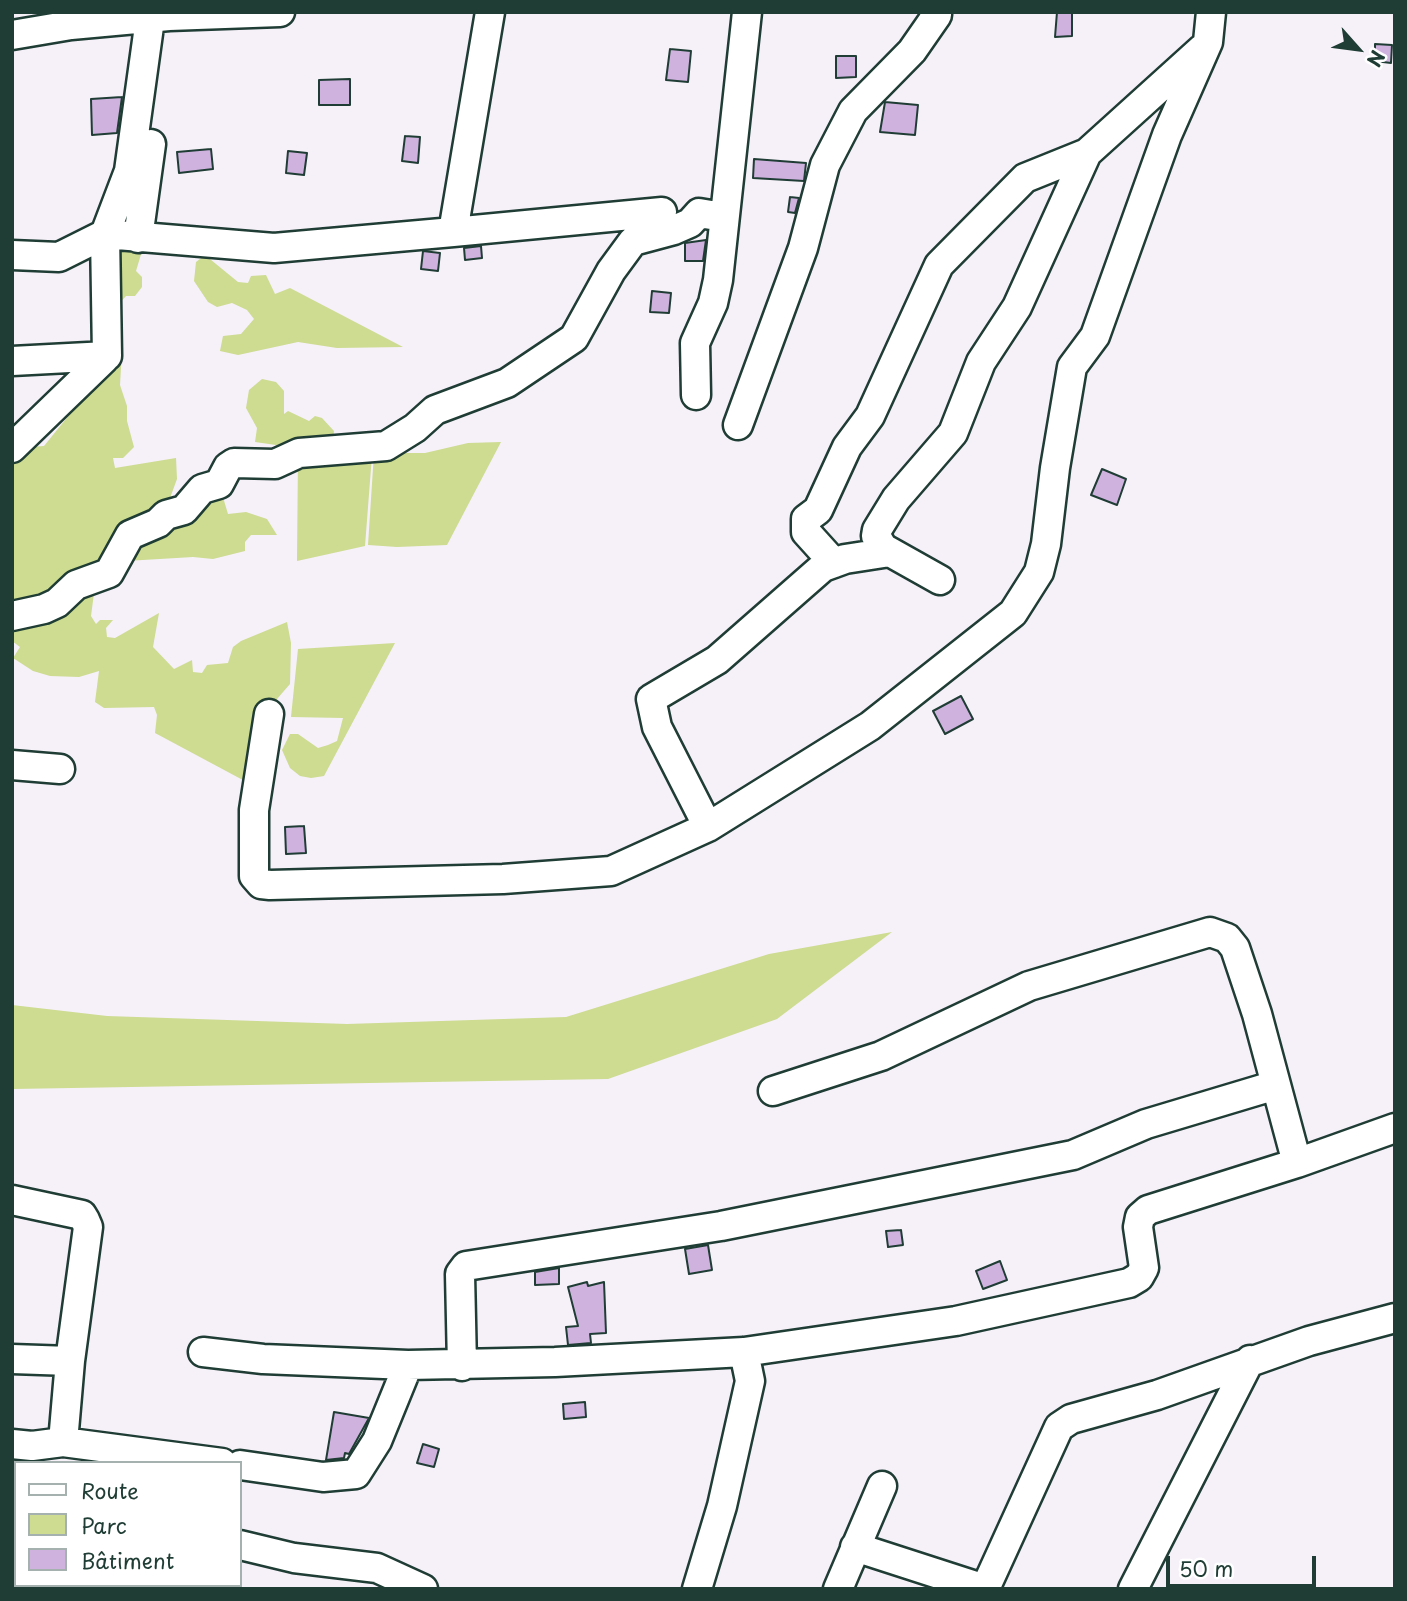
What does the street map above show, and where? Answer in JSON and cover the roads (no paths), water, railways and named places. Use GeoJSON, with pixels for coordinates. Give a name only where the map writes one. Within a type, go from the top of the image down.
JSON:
{"type":"FeatureCollection","features":[{"type":"Feature","properties":{"kind":"street"},"geometry":{"type":"LineString","coordinates":[[12,35],[71,25],[280,12]]}},
{"type":"Feature","properties":{"kind":"street"},"geometry":{"type":"LineString","coordinates":[[453,232],[490,12]]}},
{"type":"Feature","properties":{"kind":"street"},"geometry":{"type":"LineString","coordinates":[[696,395],[695,343],[713,303],[718,280],[747,12]]}},
{"type":"Feature","properties":{"kind":"street"},"geometry":{"type":"LineString","coordinates":[[738,425],[803,248],[825,165],[853,111],[912,51],[937,15],[934,12]]}},
{"type":"Feature","properties":{"kind":"street"},"geometry":{"type":"LineString","coordinates":[[269,714],[254,810],[254,876],[261,884],[362,885],[606,872],[708,827],[870,726],[1016,610],[1039,572],[1046,544],[1055,468],[1072,367],[1093,342],[1167,135],[1208,42],[1211,12]]}},
{"type":"Feature","properties":{"kind":"street"},"geometry":{"type":"LineString","coordinates":[[12,448],[104,359],[108,347],[105,234],[129,171],[160,18]]}},
{"type":"Feature","properties":{"kind":"street"},"geometry":{"type":"LineString","coordinates":[[138,237],[160,18]]}},
{"type":"Feature","properties":{"kind":"street"},"geometry":{"type":"LineString","coordinates":[[834,563],[806,532],[806,519],[818,510],[848,447],[870,416],[939,265],[1025,178],[1087,153],[1132,110],[1184,67],[1208,42]]}},
{"type":"Feature","properties":{"kind":"street"},"geometry":{"type":"LineString","coordinates":[[940,580],[890,552],[880,545],[876,536],[882,520],[896,499],[953,433],[981,362],[1017,307],[1087,153]]}},
{"type":"Feature","properties":{"kind":"street"},"geometry":{"type":"LineString","coordinates":[[12,255],[59,257],[105,234],[274,248],[662,212]]}},
{"type":"Feature","properties":{"kind":"street"},"geometry":{"type":"LineString","coordinates":[[12,616],[44,609],[57,603],[76,584],[110,573],[130,535],[158,523],[166,515],[184,510],[202,489],[219,484],[228,467],[234,463],[275,464],[299,453],[386,446],[415,428],[435,410],[507,383],[574,338],[611,271],[633,242],[690,223],[699,213],[723,216]]}},
{"type":"Feature","properties":{"kind":"street"},"geometry":{"type":"LineString","coordinates":[[12,361],[104,359]]}},
{"type":"Feature","properties":{"kind":"street"},"geometry":{"type":"LineString","coordinates":[[708,827],[657,727],[650,699],[717,660],[768,617],[807,578],[834,563],[890,552]]}},
{"type":"Feature","properties":{"kind":"street"},"geometry":{"type":"LineString","coordinates":[[12,765],[60,769]]}},
{"type":"Feature","properties":{"kind":"street"},"geometry":{"type":"LineString","coordinates":[[773,1091],[881,1056],[1029,986],[1210,932],[1227,938],[1235,948],[1297,1163]]}},
{"type":"Feature","properties":{"kind":"street"},"geometry":{"type":"LineString","coordinates":[[462,1366],[460,1274],[466,1266],[708,1228],[1073,1155],[1146,1124],[1276,1085]]}},
{"type":"Feature","properties":{"kind":"street"},"geometry":{"type":"LineString","coordinates":[[203,1352],[262,1359],[462,1366],[744,1352],[956,1321],[1129,1283],[1139,1277],[1144,1268],[1138,1227],[1140,1217],[1148,1210],[1297,1163],[1395,1128]]}},
{"type":"Feature","properties":{"kind":"street"},"geometry":{"type":"LineString","coordinates":[[12,1200],[82,1215],[88,1227],[69,1362],[63,1442]]}},
{"type":"Feature","properties":{"kind":"street"},"geometry":{"type":"LineString","coordinates":[[855,1547],[985,1589],[1059,1427],[1071,1419],[1157,1395],[1250,1360],[1395,1318]]}},
{"type":"Feature","properties":{"kind":"street"},"geometry":{"type":"LineString","coordinates":[[698,1589],[722,1506],[750,1381],[744,1352]]}},
{"type":"Feature","properties":{"kind":"street"},"geometry":{"type":"LineString","coordinates":[[12,1359],[69,1362]]}},
{"type":"Feature","properties":{"kind":"street"},"geometry":{"type":"LineString","coordinates":[[1133,1589],[1250,1360]]}},
{"type":"Feature","properties":{"kind":"street"},"geometry":{"type":"LineString","coordinates":[[242,1465],[323,1478],[356,1474],[377,1441],[408,1365]]}},
{"type":"Feature","properties":{"kind":"street"},"geometry":{"type":"LineString","coordinates":[[12,1444],[32,1446],[63,1442],[207,1461]]}},
{"type":"Feature","properties":{"kind":"street"},"geometry":{"type":"LineString","coordinates":[[838,1589],[882,1486]]}},
{"type":"Feature","properties":{"kind":"street"},"geometry":{"type":"LineString","coordinates":[[242,1545],[294,1558],[377,1568],[423,1589]]}}]}
